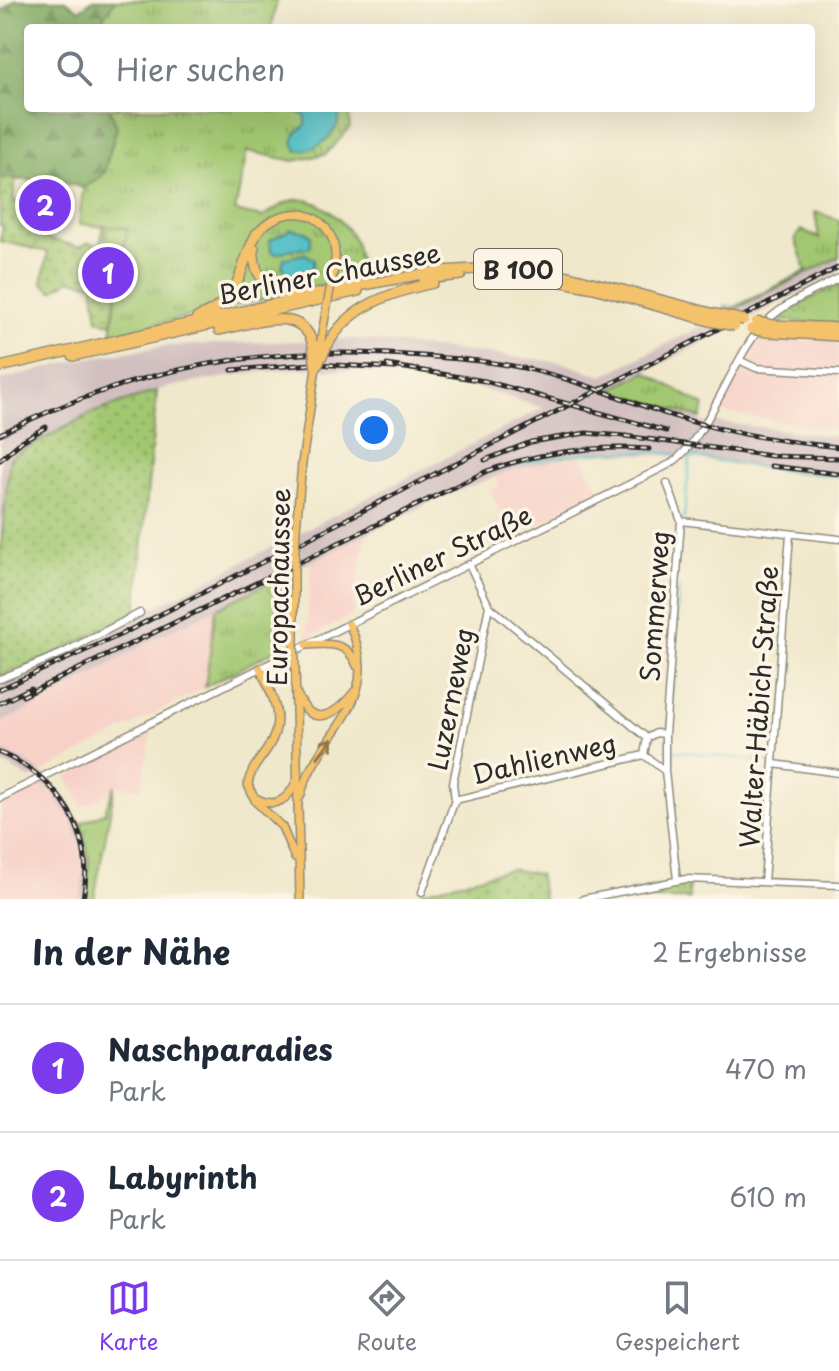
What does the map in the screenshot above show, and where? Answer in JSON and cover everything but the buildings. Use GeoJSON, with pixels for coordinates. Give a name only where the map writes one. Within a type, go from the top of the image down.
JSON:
{"type":"FeatureCollection","features":[{"type":"Feature","properties":{"kind":"highway"},"geometry":{"type":"LineString","coordinates":[[257,233],[253,257],[263,281],[279,292],[290,295],[321,293]]}},
{"type":"Feature","properties":{"kind":"highway"},"geometry":{"type":"LineString","coordinates":[[168,329],[211,312],[224,303],[242,276],[257,233]]}},
{"type":"Feature","properties":{"kind":"highway","name":"Berliner Chaussee"},"geometry":{"type":"LineString","coordinates":[[0,369],[321,293],[438,271],[511,269],[577,277],[713,318]]}},
{"type":"Feature","properties":{"kind":"highway"},"geometry":{"type":"LineString","coordinates":[[316,368],[320,345],[352,315],[400,291],[471,275]]}},
{"type":"Feature","properties":{"kind":"highway","name":"Berliner Chaussee"},"geometry":{"type":"LineString","coordinates":[[0,369],[160,338],[401,282],[471,275],[526,276],[576,284],[713,318]]}},
{"type":"Feature","properties":{"kind":"highway"},"geometry":{"type":"LineString","coordinates":[[160,338],[280,318],[298,322],[320,345]]}},
{"type":"Feature","properties":{"kind":"highway","name":"B 100"},"geometry":{"type":"LineString","coordinates":[[713,318],[839,336]]}},
{"type":"Feature","properties":{"kind":"highway","name":"B 100"},"geometry":{"type":"LineString","coordinates":[[771,328],[839,328]]}},
{"type":"Feature","properties":{"kind":"main road"},"geometry":{"type":"LineString","coordinates":[[257,233],[269,221],[288,213],[309,215],[325,226],[334,244],[332,279],[320,345]]}},
{"type":"Feature","properties":{"kind":"main road","name":"Europachaussee"},"geometry":{"type":"LineString","coordinates":[[300,899],[294,573],[302,463],[316,368]]}},
{"type":"Feature","properties":{"kind":"main road"},"geometry":{"type":"LineString","coordinates":[[297,807],[312,764],[344,721],[356,690],[359,651],[349,624]]}},
{"type":"Feature","properties":{"kind":"main road"},"geometry":{"type":"LineString","coordinates":[[307,645],[324,643],[340,646],[357,662],[359,677]]}},
{"type":"Feature","properties":{"kind":"main road"},"geometry":{"type":"LineString","coordinates":[[260,668],[275,699],[278,722],[269,746],[249,778],[250,793],[282,827],[290,841],[298,869]]}},
{"type":"Feature","properties":{"kind":"main road"},"geometry":{"type":"LineString","coordinates":[[295,689],[304,708],[316,715],[324,715],[341,707],[356,690]]}},
{"type":"Feature","properties":{"kind":"main road"},"geometry":{"type":"LineString","coordinates":[[250,793],[265,803],[279,802],[290,794],[297,780]]}},
{"type":"Feature","properties":{"kind":"street","name":"Berliner Straße"},"geometry":{"type":"LineString","coordinates":[[0,798],[680,458],[759,329],[773,315],[839,278]]}},
{"type":"Feature","properties":{"kind":"street"},"geometry":{"type":"LineString","coordinates":[[739,360],[756,368],[839,373]]}},
{"type":"Feature","properties":{"kind":"street","name":"Sommerweg"},"geometry":{"type":"LineString","coordinates":[[667,483],[683,522],[665,734],[665,771],[677,880]]}},
{"type":"Feature","properties":{"kind":"street"},"geometry":{"type":"LineString","coordinates":[[683,522],[839,539]]}},
{"type":"Feature","properties":{"kind":"street","name":"Walter-Häbich-Straße"},"geometry":{"type":"LineString","coordinates":[[764,882],[790,534]]}},
{"type":"Feature","properties":{"kind":"street"},"geometry":{"type":"LineString","coordinates":[[469,564],[489,606],[647,738]]}},
{"type":"Feature","properties":{"kind":"street","name":"Luzerneweg"},"geometry":{"type":"LineString","coordinates":[[455,800],[453,783],[489,606]]}},
{"type":"Feature","properties":{"kind":"street"},"geometry":{"type":"LineString","coordinates":[[0,679],[63,653],[140,613]]}},
{"type":"Feature","properties":{"kind":"street"},"geometry":{"type":"LineString","coordinates":[[647,738],[656,733],[665,734]]}},
{"type":"Feature","properties":{"kind":"street"},"geometry":{"type":"LineString","coordinates":[[647,738],[644,755],[665,771]]}},
{"type":"Feature","properties":{"kind":"street","name":"Dahlienweg"},"geometry":{"type":"LineString","coordinates":[[422,892],[455,800],[644,755]]}},
{"type":"Feature","properties":{"kind":"street"},"geometry":{"type":"LineString","coordinates":[[774,764],[839,773]]}},
{"type":"Feature","properties":{"kind":"street"},"geometry":{"type":"LineString","coordinates":[[583,899],[677,880],[839,885]]}},
{"type":"Feature","properties":{"kind":"shaded area"},"geometry":{"type":"Polygon","coordinates":[[[839,257],[839,272],[611,390],[701,418],[700,422],[708,424],[710,421],[839,437],[839,478],[687,458],[688,455],[678,454],[607,453],[567,457],[509,471],[435,500],[152,640],[50,699],[0,723],[0,683],[51,660],[543,408],[482,389],[353,370],[292,369],[168,387],[133,398],[11,457],[0,541],[0,380],[83,359],[165,346],[355,339],[560,362],[603,376],[839,257]]]}},
{"type":"Feature","properties":{"kind":"shaded area"},"geometry":{"type":"Polygon","coordinates":[[[759,337],[804,341],[839,339],[839,430],[713,411],[759,337]]]}},
{"type":"Feature","properties":{"kind":"shaded area"},"geometry":{"type":"Polygon","coordinates":[[[581,456],[602,494],[495,544],[488,527],[504,518],[490,491],[500,486],[495,476],[530,465],[581,456]]]}},
{"type":"Feature","properties":{"kind":"shaded area"},"geometry":{"type":"Polygon","coordinates":[[[366,534],[352,616],[306,639],[312,561],[366,534]]]}},
{"type":"Feature","properties":{"kind":"shaded area"},"geometry":{"type":"Polygon","coordinates":[[[216,609],[205,687],[41,773],[0,749],[0,723],[50,699],[152,640],[216,609]]]}},
{"type":"Feature","properties":{"kind":"shaded area"},"geometry":{"type":"Polygon","coordinates":[[[152,731],[141,789],[115,785],[111,792],[82,807],[67,776],[152,731]]]}},
{"type":"Feature","properties":{"kind":"shaded area"},"geometry":{"type":"Polygon","coordinates":[[[0,749],[31,765],[48,779],[70,804],[81,823],[89,858],[85,899],[80,899],[84,867],[81,846],[71,819],[53,793],[35,777],[29,778],[0,761],[0,749]]]}},
{"type":"Feature","properties":{"kind":"shaded area"},"geometry":{"type":"Polygon","coordinates":[[[40,782],[65,808],[77,831],[84,867],[80,899],[0,899],[0,802],[40,782]]]}},
{"type":"Feature","properties":{"kind":"green space"},"geometry":{"type":"Polygon","coordinates":[[[15,0],[66,0],[79,10],[93,0],[115,0],[99,24],[24,24],[24,112],[111,112],[117,127],[103,175],[83,188],[57,181],[0,179],[0,12],[15,0]]]}},
{"type":"Feature","properties":{"kind":"green space"},"geometry":{"type":"Polygon","coordinates":[[[115,0],[277,0],[272,24],[99,24],[115,0]]]}},
{"type":"Feature","properties":{"kind":"green space"},"geometry":{"type":"Polygon","coordinates":[[[111,112],[349,112],[350,128],[326,154],[294,161],[247,151],[235,211],[262,217],[291,201],[311,201],[321,206],[339,219],[352,236],[361,277],[111,334],[127,229],[79,224],[83,188],[103,175],[117,127],[111,112]]]}},
{"type":"Feature","properties":{"kind":"green space"},"geometry":{"type":"Polygon","coordinates":[[[0,177],[16,178],[13,201],[36,204],[39,233],[48,239],[80,247],[88,242],[100,245],[99,258],[122,262],[112,323],[98,320],[93,284],[70,280],[53,291],[42,283],[48,252],[0,241],[3,226],[0,225],[0,177]]]}},
{"type":"Feature","properties":{"kind":"green space"},"geometry":{"type":"Polygon","coordinates":[[[815,212],[839,220],[839,257],[732,311],[725,306],[735,307],[806,271],[795,238],[802,230],[819,238],[815,212]]]}},
{"type":"Feature","properties":{"kind":"green space"},"geometry":{"type":"Polygon","coordinates":[[[103,226],[127,228],[122,262],[98,258],[103,226]]]}},
{"type":"Feature","properties":{"kind":"green space"},"geometry":{"type":"Polygon","coordinates":[[[839,284],[839,324],[775,320],[787,311],[839,284]]]}},
{"type":"Feature","properties":{"kind":"green space"},"geometry":{"type":"Polygon","coordinates":[[[646,372],[704,406],[701,418],[610,390],[646,372]]]}},
{"type":"Feature","properties":{"kind":"green space"},"geometry":{"type":"Polygon","coordinates":[[[157,391],[136,612],[54,655],[0,676],[0,557],[10,457],[92,413],[157,391]]]}},
{"type":"Feature","properties":{"kind":"green space"},"geometry":{"type":"Polygon","coordinates":[[[284,575],[286,645],[205,687],[216,609],[284,575]]]}},
{"type":"Feature","properties":{"kind":"green space"},"geometry":{"type":"Polygon","coordinates":[[[115,785],[94,899],[86,899],[89,858],[81,823],[104,813],[115,785]]]}},
{"type":"Feature","properties":{"kind":"green space"},"geometry":{"type":"Polygon","coordinates":[[[510,869],[538,874],[544,899],[425,899],[422,892],[510,869]]]}},
{"type":"Feature","properties":{"kind":"green space"},"geometry":{"type":"Polygon","coordinates":[[[689,882],[689,899],[634,899],[629,892],[689,882]]]}},
{"type":"Feature","properties":{"kind":"water"},"geometry":{"type":"Polygon","coordinates":[[[299,112],[339,112],[337,125],[321,144],[297,151],[293,142],[297,132],[306,125],[306,117],[299,112]]]}},
{"type":"Feature","properties":{"kind":"water"},"geometry":{"type":"Polygon","coordinates":[[[291,229],[311,236],[310,248],[276,254],[271,251],[270,240],[291,229]]]}},
{"type":"Feature","properties":{"kind":"water"},"geometry":{"type":"Polygon","coordinates":[[[306,254],[314,260],[312,270],[301,276],[287,274],[282,266],[284,258],[306,254]]]}},
{"type":"Feature","properties":{"kind":"waterway"},"geometry":{"type":"LineString","coordinates":[[507,467],[591,452],[677,454]]}},
{"type":"Feature","properties":{"kind":"waterway"},"geometry":{"type":"LineString","coordinates":[[691,456],[775,470],[839,476]]}},
{"type":"Feature","properties":{"kind":"waterway"},"geometry":{"type":"LineString","coordinates":[[684,518],[690,457]]}},
{"type":"Feature","properties":{"kind":"waterway"},"geometry":{"type":"LineString","coordinates":[[679,589],[668,750],[768,762]]}},
{"type":"Feature","properties":{"kind":"railway"},"geometry":{"type":"LineString","coordinates":[[0,689],[122,634],[839,267]]}},
{"type":"Feature","properties":{"kind":"railway"},"geometry":{"type":"LineString","coordinates":[[0,434],[52,410],[154,376],[257,357],[365,353],[497,363],[574,382],[673,416],[734,432],[839,447]]}},
{"type":"Feature","properties":{"kind":"railway"},"geometry":{"type":"LineString","coordinates":[[232,370],[313,364],[396,368]]}},
{"type":"Feature","properties":{"kind":"railway"},"geometry":{"type":"LineString","coordinates":[[387,365],[485,381],[666,431]]}},
{"type":"Feature","properties":{"kind":"railway"},"geometry":{"type":"LineString","coordinates":[[0,460],[22,441],[46,427]]}},
{"type":"Feature","properties":{"kind":"railway"},"geometry":{"type":"LineString","coordinates":[[485,460],[531,442],[586,433],[772,456],[839,458]]}},
{"type":"Feature","properties":{"kind":"railway"},"geometry":{"type":"LineString","coordinates":[[23,696],[487,471],[567,451],[649,449]]}},
{"type":"Feature","properties":{"kind":"railway"},"geometry":{"type":"LineString","coordinates":[[771,466],[839,474]]}},
{"type":"Feature","properties":{"kind":"railway"},"geometry":{"type":"LineString","coordinates":[[0,703],[31,688]]}},
{"type":"Feature","properties":{"kind":"railway"},"geometry":{"type":"LineString","coordinates":[[0,753],[40,777],[69,811],[84,852],[86,875],[83,899]]}},
{"type":"Feature","properties":{"kind":"place","name":"Labyrinth"},"geometry":{"type":"Point","coordinates":[45,205]}},
{"type":"Feature","properties":{"kind":"place","name":"Naschparadies"},"geometry":{"type":"Point","coordinates":[108,273]}}]}
